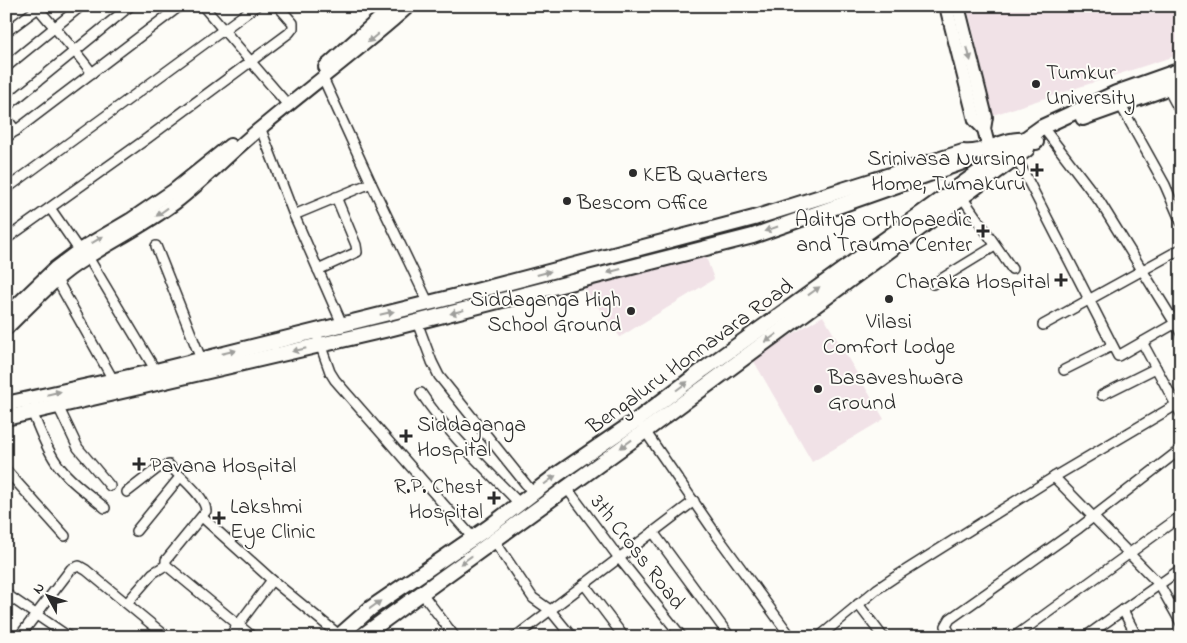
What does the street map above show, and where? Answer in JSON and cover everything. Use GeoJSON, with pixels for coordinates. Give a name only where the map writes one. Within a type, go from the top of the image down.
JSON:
{"type":"FeatureCollection","features":[{"type":"Feature","properties":{"kind":"main road"},"geometry":{"type":"LineString","coordinates":[[6,315],[55,268],[139,228],[174,203],[217,168],[393,6]]}},
{"type":"Feature","properties":{"kind":"main road"},"geometry":{"type":"LineString","coordinates":[[6,329],[84,254],[174,190],[286,103],[351,56],[410,6]]}},
{"type":"Feature","properties":{"kind":"main road"},"geometry":{"type":"LineString","coordinates":[[946,6],[975,120],[984,130]]}},
{"type":"Feature","properties":{"kind":"main road"},"geometry":{"type":"LineString","coordinates":[[958,6],[986,117],[984,130],[994,167]]}},
{"type":"Feature","properties":{"kind":"main road","name":"Bengaluru Honnavara Road"},"geometry":{"type":"LineString","coordinates":[[338,636],[371,608],[473,538],[558,474],[641,425],[962,197],[994,167],[1016,157],[1036,138],[1042,127],[1116,93],[1181,70]]}},
{"type":"Feature","properties":{"kind":"main road","name":"Bengaluru Honnavara Road"},"geometry":{"type":"LineString","coordinates":[[362,636],[566,488],[703,370],[946,196],[994,167],[1036,138],[1067,124],[1181,83]]}},
{"type":"Feature","properties":{"kind":"main road"},"geometry":{"type":"LineString","coordinates":[[6,404],[116,385],[320,345],[753,236],[966,161],[973,153],[988,147],[1011,140],[1036,138]]}},
{"type":"Feature","properties":{"kind":"main road"},"geometry":{"type":"LineString","coordinates":[[6,418],[58,406],[156,370],[754,218],[964,152],[973,153]]}},
{"type":"Feature","properties":{"kind":"main road"},"geometry":{"type":"LineString","coordinates":[[946,196],[956,177],[954,172],[947,168]]}},
{"type":"Feature","properties":{"kind":"street"},"geometry":{"type":"LineString","coordinates":[[6,67],[81,6]]}},
{"type":"Feature","properties":{"kind":"street"},"geometry":{"type":"LineString","coordinates":[[6,107],[130,6]]}},
{"type":"Feature","properties":{"kind":"street"},"geometry":{"type":"LineString","coordinates":[[6,138],[180,6]]}},
{"type":"Feature","properties":{"kind":"street"},"geometry":{"type":"LineString","coordinates":[[203,6],[286,103]]}},
{"type":"Feature","properties":{"kind":"street"},"geometry":{"type":"LineString","coordinates":[[6,189],[256,6]]}},
{"type":"Feature","properties":{"kind":"street"},"geometry":{"type":"LineString","coordinates":[[6,239],[252,62],[289,33],[293,28],[293,23],[278,6]]}},
{"type":"Feature","properties":{"kind":"street"},"geometry":{"type":"LineString","coordinates":[[6,32],[39,7],[92,73]]}},
{"type":"Feature","properties":{"kind":"street"},"geometry":{"type":"LineString","coordinates":[[322,78],[370,183],[428,302]]}},
{"type":"Feature","properties":{"kind":"street"},"geometry":{"type":"LineString","coordinates":[[1167,87],[1181,113]]}},
{"type":"Feature","properties":{"kind":"street"},"geometry":{"type":"LineString","coordinates":[[1120,104],[1162,179],[1181,222]]}},
{"type":"Feature","properties":{"kind":"street"},"geometry":{"type":"LineString","coordinates":[[6,118],[16,131]]}},
{"type":"Feature","properties":{"kind":"street"},"geometry":{"type":"LineString","coordinates":[[260,128],[294,215],[342,324]]}},
{"type":"Feature","properties":{"kind":"street"},"geometry":{"type":"LineString","coordinates":[[1036,138],[1100,202],[1142,270],[1178,321],[1181,333]]}},
{"type":"Feature","properties":{"kind":"street"},"geometry":{"type":"LineString","coordinates":[[1016,157],[1118,356],[1178,321]]}},
{"type":"Feature","properties":{"kind":"street"},"geometry":{"type":"LineString","coordinates":[[294,215],[370,183]]}},
{"type":"Feature","properties":{"kind":"street"},"geometry":{"type":"LineString","coordinates":[[318,270],[357,252],[356,245],[336,197]]}},
{"type":"Feature","properties":{"kind":"street"},"geometry":{"type":"LineString","coordinates":[[962,197],[1012,269]]}},
{"type":"Feature","properties":{"kind":"street"},"geometry":{"type":"LineString","coordinates":[[50,208],[84,254],[156,370]]}},
{"type":"Feature","properties":{"kind":"street"},"geometry":{"type":"LineString","coordinates":[[156,246],[201,360]]}},
{"type":"Feature","properties":{"kind":"street"},"geometry":{"type":"LineString","coordinates":[[933,284],[995,246]]}},
{"type":"Feature","properties":{"kind":"street"},"geometry":{"type":"LineString","coordinates":[[1043,325],[1181,249]]}},
{"type":"Feature","properties":{"kind":"street"},"geometry":{"type":"LineString","coordinates":[[57,280],[116,385]]}},
{"type":"Feature","properties":{"kind":"street"},"geometry":{"type":"LineString","coordinates":[[417,322],[432,362],[440,376],[533,493]]}},
{"type":"Feature","properties":{"kind":"street"},"geometry":{"type":"LineString","coordinates":[[315,330],[330,372],[335,380],[473,538]]}},
{"type":"Feature","properties":{"kind":"street"},"geometry":{"type":"LineString","coordinates":[[819,637],[858,604],[895,577],[1054,477],[1178,409],[1142,342]]}},
{"type":"Feature","properties":{"kind":"street"},"geometry":{"type":"LineString","coordinates":[[1064,370],[1112,346]]}},
{"type":"Feature","properties":{"kind":"street"},"geometry":{"type":"LineString","coordinates":[[1102,395],[1156,368]]}},
{"type":"Feature","properties":{"kind":"street"},"geometry":{"type":"LineString","coordinates":[[421,392],[432,410],[450,432],[519,503]]}},
{"type":"Feature","properties":{"kind":"street"},"geometry":{"type":"LineString","coordinates":[[58,406],[78,448],[110,486]]}},
{"type":"Feature","properties":{"kind":"street"},"geometry":{"type":"LineString","coordinates":[[32,412],[49,452],[58,466],[105,508]]}},
{"type":"Feature","properties":{"kind":"street"},"geometry":{"type":"LineString","coordinates":[[641,425],[791,637]]}},
{"type":"Feature","properties":{"kind":"street"},"geometry":{"type":"LineString","coordinates":[[952,637],[946,626],[950,619],[1092,517],[1181,450]]}},
{"type":"Feature","properties":{"kind":"street"},"geometry":{"type":"LineString","coordinates":[[128,492],[158,468],[169,465],[206,505],[206,511],[166,560],[166,565]]}},
{"type":"Feature","properties":{"kind":"street"},"geometry":{"type":"LineString","coordinates":[[6,470],[65,536]]}},
{"type":"Feature","properties":{"kind":"street"},"geometry":{"type":"LineString","coordinates":[[136,531],[180,477]]}},
{"type":"Feature","properties":{"kind":"street"},"geometry":{"type":"LineString","coordinates":[[1054,477],[1160,584],[1181,623]]}},
{"type":"Feature","properties":{"kind":"street","name":"3th Cross Road"},"geometry":{"type":"LineString","coordinates":[[566,488],[618,558],[682,637]]}},
{"type":"Feature","properties":{"kind":"street"},"geometry":{"type":"LineString","coordinates":[[515,637],[694,501]]}},
{"type":"Feature","properties":{"kind":"street"},"geometry":{"type":"LineString","coordinates":[[1014,637],[1181,516]]}},
{"type":"Feature","properties":{"kind":"street"},"geometry":{"type":"LineString","coordinates":[[202,517],[338,636]]}},
{"type":"Feature","properties":{"kind":"street"},"geometry":{"type":"LineString","coordinates":[[653,532],[730,637]]}},
{"type":"Feature","properties":{"kind":"street"},"geometry":{"type":"LineString","coordinates":[[494,540],[534,598],[550,610],[572,637]]}},
{"type":"Feature","properties":{"kind":"street"},"geometry":{"type":"LineString","coordinates":[[127,603],[153,573],[166,565]]}},
{"type":"Feature","properties":{"kind":"street"},"geometry":{"type":"LineString","coordinates":[[166,565],[253,637]]}},
{"type":"Feature","properties":{"kind":"street"},"geometry":{"type":"LineString","coordinates":[[20,637],[35,614],[71,569],[80,566],[167,637]]}},
{"type":"Feature","properties":{"kind":"street"},"geometry":{"type":"LineString","coordinates":[[1085,637],[1181,569]]}},
{"type":"Feature","properties":{"kind":"street"},"geometry":{"type":"LineString","coordinates":[[229,637],[272,580]]}},
{"type":"Feature","properties":{"kind":"street"},"geometry":{"type":"LineString","coordinates":[[584,584],[624,637]]}},
{"type":"Feature","properties":{"kind":"street"},"geometry":{"type":"LineString","coordinates":[[422,592],[455,637]]}},
{"type":"Feature","properties":{"kind":"street"},"geometry":{"type":"LineString","coordinates":[[6,594],[69,637]]}},
{"type":"Feature","properties":{"kind":"street"},"geometry":{"type":"LineString","coordinates":[[858,604],[882,637]]}},
{"type":"Feature","properties":{"kind":"street"},"geometry":{"type":"LineString","coordinates":[[1123,610],[1137,637]]}},
{"type":"Feature","properties":{"kind":"shaded area","name":"Tumkur University"},"geometry":{"type":"Polygon","coordinates":[[[967,6],[1181,6],[1181,54],[993,115],[967,6]]]}},
{"type":"Feature","properties":{"kind":"shaded area","name":"Siddaganga High School Ground"},"geometry":{"type":"Polygon","coordinates":[[[706,257],[714,279],[620,337],[583,286],[706,257]]]}},
{"type":"Feature","properties":{"kind":"shaded area","name":"Basaveshwara Ground"},"geometry":{"type":"Polygon","coordinates":[[[823,316],[884,419],[812,462],[752,358],[823,316]]]}},
{"type":"Feature","properties":{"kind":"place","name":"Tumkur University"},"geometry":{"type":"Point","coordinates":[1036,84]}},
{"type":"Feature","properties":{"kind":"place","name":"Srinivasa Nursing Home, Tumakuru"},"geometry":{"type":"Point","coordinates":[1037,170]}},
{"type":"Feature","properties":{"kind":"place","name":"KEB Quarters"},"geometry":{"type":"Point","coordinates":[633,173]}},
{"type":"Feature","properties":{"kind":"place","name":"Bescom Office"},"geometry":{"type":"Point","coordinates":[567,201]}},
{"type":"Feature","properties":{"kind":"place","name":"Aditya Orthopaedic and Trauma Center"},"geometry":{"type":"Point","coordinates":[983,231]}},
{"type":"Feature","properties":{"kind":"place","name":"Charaka Hospital"},"geometry":{"type":"Point","coordinates":[1061,280]}},
{"type":"Feature","properties":{"kind":"place","name":"Vilasi Comfort Lodge"},"geometry":{"type":"Point","coordinates":[889,299]}},
{"type":"Feature","properties":{"kind":"place","name":"Siddaganga High School Ground"},"geometry":{"type":"Point","coordinates":[631,311]}},
{"type":"Feature","properties":{"kind":"place","name":"Basaveshwara Ground"},"geometry":{"type":"Point","coordinates":[818,389]}},
{"type":"Feature","properties":{"kind":"place","name":"Siddaganga Hospital"},"geometry":{"type":"Point","coordinates":[406,436]}},
{"type":"Feature","properties":{"kind":"place","name":"Pavana Hospital"},"geometry":{"type":"Point","coordinates":[139,464]}},
{"type":"Feature","properties":{"kind":"place","name":"R.P. Chest Hospital"},"geometry":{"type":"Point","coordinates":[494,498]}},
{"type":"Feature","properties":{"kind":"place","name":"Lakshmi Eye Clinic"},"geometry":{"type":"Point","coordinates":[219,518]}}]}
